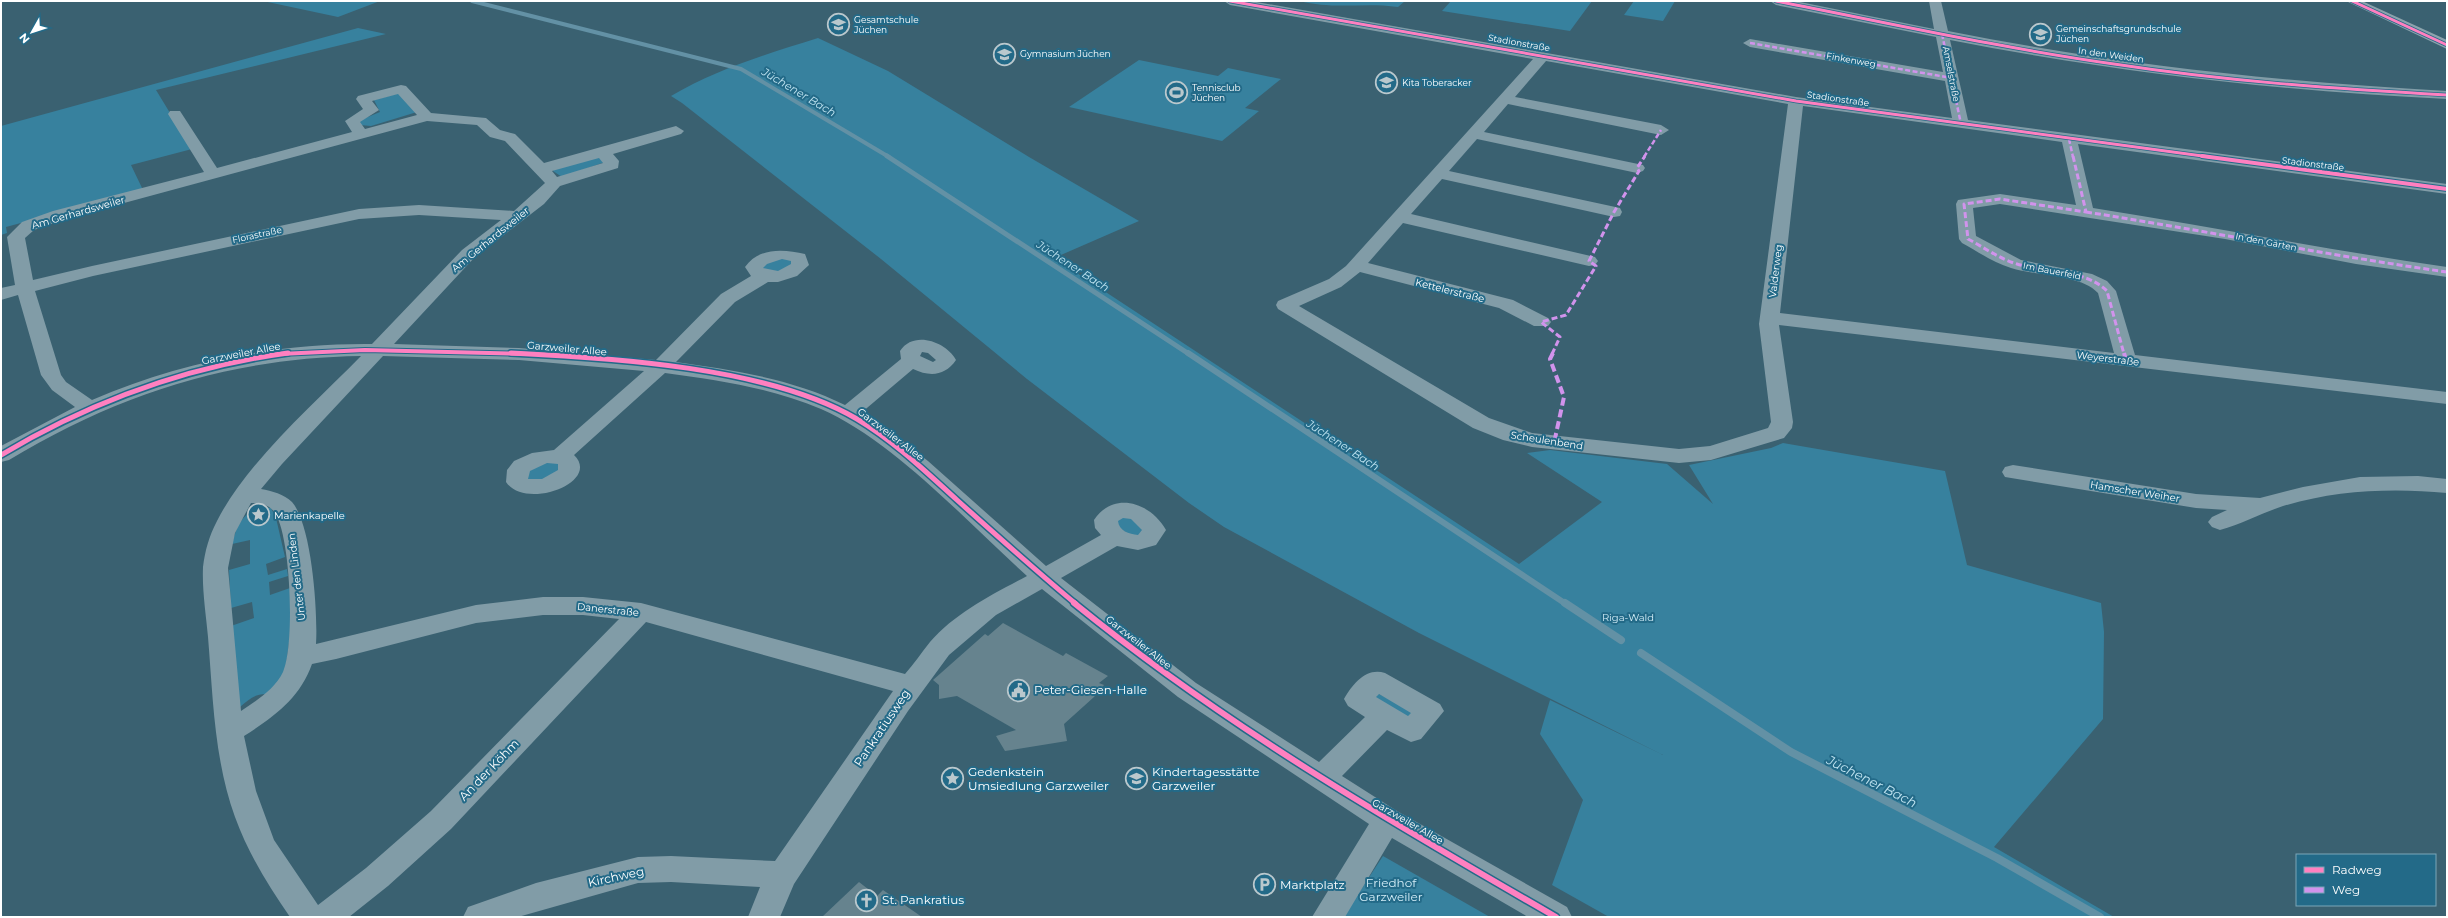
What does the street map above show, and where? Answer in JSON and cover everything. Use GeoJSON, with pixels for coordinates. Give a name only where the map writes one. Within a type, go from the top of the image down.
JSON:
{"type":"FeatureCollection","features":[{"type":"Feature","properties":{"kind":"main road"},"geometry":{"type":"LineString","coordinates":[[2352,1],[2447,45]]}},
{"type":"Feature","properties":{"kind":"street","name":"Stadionstraße"},"geometry":{"type":"LineString","coordinates":[[1230,1],[1796,101],[2447,189]]}},
{"type":"Feature","properties":{"kind":"street","name":"In den Weiden"},"geometry":{"type":"LineString","coordinates":[[1776,1],[2066,57],[2130,66],[2310,86],[2447,95]]}},
{"type":"Feature","properties":{"kind":"street","name":"Amselstraße"},"geometry":{"type":"LineString","coordinates":[[1936,2],[1960,124]]}},
{"type":"Feature","properties":{"kind":"street","name":"Finkenweg"},"geometry":{"type":"LineString","coordinates":[[1750,43],[1952,78]]}},
{"type":"Feature","properties":{"kind":"street"},"geometry":{"type":"LineString","coordinates":[[1356,266],[1543,56]]}},
{"type":"Feature","properties":{"kind":"street"},"geometry":{"type":"LineString","coordinates":[[361,135],[352,122],[372,110],[363,98],[401,89],[427,117]]}},
{"type":"Feature","properties":{"kind":"street"},"geometry":{"type":"LineString","coordinates":[[1505,99],[1660,130]]}},
{"type":"Feature","properties":{"kind":"street","name":"Valderweg"},"geometry":{"type":"LineString","coordinates":[[1770,436],[1781,428],[1782,420],[1770,342],[1770,318],[1796,101]]}},
{"type":"Feature","properties":{"kind":"street"},"geometry":{"type":"LineString","coordinates":[[175,114],[214,175]]}},
{"type":"Feature","properties":{"kind":"street","name":"Am Gerhardsweiler"},"geometry":{"type":"LineString","coordinates":[[90,408],[59,386],[53,379],[25,288],[16,237],[28,226],[54,217],[427,117],[445,116],[481,121],[495,134],[510,137],[554,183],[548,192],[462,260],[377,350]]}},
{"type":"Feature","properties":{"kind":"street"},"geometry":{"type":"LineString","coordinates":[[542,169],[676,131]]}},
{"type":"Feature","properties":{"kind":"street"},"geometry":{"type":"LineString","coordinates":[[1473,134],[1637,168]]}},
{"type":"Feature","properties":{"kind":"street"},"geometry":{"type":"LineString","coordinates":[[2069,139],[2086,212]]}},
{"type":"Feature","properties":{"kind":"street"},"geometry":{"type":"LineString","coordinates":[[554,183],[609,166],[613,163],[602,152]]}},
{"type":"Feature","properties":{"kind":"street"},"geometry":{"type":"LineString","coordinates":[[1439,173],[1614,212]]}},
{"type":"Feature","properties":{"kind":"street","name":"Im Bauerfeld"},"geometry":{"type":"LineString","coordinates":[[2086,212],[2000,200],[1964,204],[1968,239],[2016,264],[2080,276],[2104,287],[2126,360]]}},
{"type":"Feature","properties":{"kind":"street","name":"Florastraße"},"geometry":{"type":"LineString","coordinates":[[1,294],[100,269],[359,214],[419,210],[517,216]]}},
{"type":"Feature","properties":{"kind":"street","name":"In den Gärten"},"geometry":{"type":"LineString","coordinates":[[2086,212],[2225,234],[2356,259],[2447,272]]}},
{"type":"Feature","properties":{"kind":"street"},"geometry":{"type":"LineString","coordinates":[[1400,217],[1589,261]]}},
{"type":"Feature","properties":{"kind":"street","name":"Scheulenbend"},"geometry":{"type":"LineString","coordinates":[[1356,266],[1335,283],[1285,305],[1476,420],[1511,435],[1554,443],[1679,456],[1711,453],[1770,436]]}},
{"type":"Feature","properties":{"kind":"street","name":"Kettelerstraße"},"geometry":{"type":"LineString","coordinates":[[1356,266],[1506,304],[1541,322]]}},
{"type":"Feature","properties":{"kind":"street"},"geometry":{"type":"LineString","coordinates":[[560,456],[660,367],[728,298],[764,276]]}},
{"type":"Feature","properties":{"kind":"street","name":"Weyerstraße"},"geometry":{"type":"LineString","coordinates":[[1770,318],[2447,398]]}},
{"type":"Feature","properties":{"kind":"street"},"geometry":{"type":"LineString","coordinates":[[308,917],[272,863],[250,820],[237,770],[230,731],[216,563],[223,532],[245,495],[315,414],[377,350]]}},
{"type":"Feature","properties":{"kind":"street","name":"Garzweiler Allee"},"geometry":{"type":"LineString","coordinates":[[1,455],[90,408],[170,378],[242,360],[291,353],[377,350],[521,353],[660,367],[728,377],[774,387],[848,413],[902,451],[1043,577],[1114,635],[1187,690],[1321,779],[1387,820],[1556,917]]}},
{"type":"Feature","properties":{"kind":"street","name":"Garzweiler Allee"},"geometry":{"type":"LineString","coordinates":[[848,413],[912,360]]}},
{"type":"Feature","properties":{"kind":"street","name":"Hamscher Weiher"},"geometry":{"type":"LineString","coordinates":[[2013,472],[2196,501],[2257,505]]}},
{"type":"Feature","properties":{"kind":"street","name":"Hamscher Weiher"},"geometry":{"type":"LineString","coordinates":[[2220,522],[2257,505],[2323,489],[2362,484],[2411,483],[2447,486]]}},
{"type":"Feature","properties":{"kind":"street","name":"Unter den Linden"},"geometry":{"type":"LineString","coordinates":[[230,731],[269,705],[280,695],[290,682],[301,656],[301,600],[289,517],[283,506],[274,499],[262,496],[245,495]]}},
{"type":"Feature","properties":{"kind":"street"},"geometry":{"type":"LineString","coordinates":[[1043,577],[1116,537]]}},
{"type":"Feature","properties":{"kind":"street","name":"Pankratiusweg"},"geometry":{"type":"LineString","coordinates":[[764,917],[774,890],[783,875],[929,660],[966,625],[993,606],[1043,577]]}},
{"type":"Feature","properties":{"kind":"street","name":"Danerstraße"},"geometry":{"type":"LineString","coordinates":[[301,656],[336,650],[450,619],[502,610],[563,605],[641,612],[911,686]]}},
{"type":"Feature","properties":{"kind":"street","name":"An der Köhm"},"geometry":{"type":"LineString","coordinates":[[326,917],[377,877],[441,820],[641,612]]}},
{"type":"Feature","properties":{"kind":"street"},"geometry":{"type":"LineString","coordinates":[[1321,779],[1384,715]]}},
{"type":"Feature","properties":{"kind":"street"},"geometry":{"type":"LineString","coordinates":[[1328,917],[1387,820]]}},
{"type":"Feature","properties":{"kind":"street","name":"Kirchweg"},"geometry":{"type":"LineString","coordinates":[[479,917],[536,897],[638,870],[671,869],[783,875]]}},
{"type":"Feature","properties":{"kind":"green space"},"geometry":{"type":"Polygon","coordinates":[[[263,1],[380,1],[338,17],[263,1]]]}},
{"type":"Feature","properties":{"kind":"green space"},"geometry":{"type":"Polygon","coordinates":[[[1299,1],[1405,1],[1398,7],[1373,5],[1337,6],[1312,4],[1299,1]]]}},
{"type":"Feature","properties":{"kind":"green space"},"geometry":{"type":"Polygon","coordinates":[[[1451,1],[1592,1],[1570,31],[1442,11],[1451,1]]]}},
{"type":"Feature","properties":{"kind":"green space"},"geometry":{"type":"Polygon","coordinates":[[[1634,1],[1675,1],[1663,21],[1624,15],[1634,1]]]}},
{"type":"Feature","properties":{"kind":"green space"},"geometry":{"type":"Polygon","coordinates":[[[358,28],[386,34],[156,90],[192,149],[131,165],[143,190],[6,227],[7,233],[1,235],[1,126],[358,28]]]}},
{"type":"Feature","properties":{"kind":"green space","name":"Riga-Wald"},"geometry":{"type":"Polygon","coordinates":[[[818,38],[888,71],[1029,157],[1139,221],[1054,258],[1519,564],[1602,502],[1527,453],[1550,450],[1667,464],[1713,504],[1689,465],[1771,448],[1783,443],[1945,471],[1967,565],[2101,603],[2104,632],[2103,719],[1994,847],[2114,917],[1609,917],[1552,885],[1583,800],[1540,734],[1550,700],[1663,755],[1419,633],[1224,527],[1189,503],[1027,379],[881,259],[682,103],[671,96],[688,86],[724,70],[761,56],[818,38]]]}},
{"type":"Feature","properties":{"kind":"green space","name":"Tennisclub Jüchen"},"geometry":{"type":"Polygon","coordinates":[[[1139,60],[1218,76],[1228,68],[1281,79],[1245,108],[1259,111],[1222,141],[1069,107],[1139,60]]]}},
{"type":"Feature","properties":{"kind":"green space"},"geometry":{"type":"Polygon","coordinates":[[[400,94],[417,112],[371,126],[360,125],[358,121],[380,112],[374,100],[400,94]]]}},
{"type":"Feature","properties":{"kind":"green space"},"geometry":{"type":"Polygon","coordinates":[[[598,157],[605,162],[562,177],[553,171],[554,169],[598,157]]]}},
{"type":"Feature","properties":{"kind":"green space"},"geometry":{"type":"Polygon","coordinates":[[[784,256],[795,263],[781,272],[764,269],[762,267],[762,264],[784,256]]]}},
{"type":"Feature","properties":{"kind":"green space"},"geometry":{"type":"Polygon","coordinates":[[[538,462],[559,463],[560,470],[553,477],[528,482],[524,470],[538,462]]]}},
{"type":"Feature","properties":{"kind":"green space"},"geometry":{"type":"Polygon","coordinates":[[[262,507],[271,508],[276,518],[285,557],[266,564],[268,575],[287,569],[288,576],[269,582],[270,595],[290,588],[290,635],[285,673],[268,694],[260,694],[253,697],[240,707],[231,626],[254,618],[252,602],[231,608],[229,570],[250,564],[250,540],[232,544],[238,526],[245,516],[262,507]]]}},
{"type":"Feature","properties":{"kind":"green space"},"geometry":{"type":"Polygon","coordinates":[[[1129,516],[1144,529],[1143,534],[1132,537],[1113,523],[1114,518],[1129,516]]]}},
{"type":"Feature","properties":{"kind":"green space"},"geometry":{"type":"Polygon","coordinates":[[[1377,693],[1415,712],[1411,718],[1378,701],[1374,695],[1377,693]]]}},
{"type":"Feature","properties":{"kind":"green space","name":"Friedhof Garzweiler"},"geometry":{"type":"Polygon","coordinates":[[[1383,856],[1490,917],[1343,917],[1383,856]]]}},
{"type":"Feature","properties":{"kind":"building","name":"Peter-Giesen-Halle"},"geometry":{"type":"Polygon","coordinates":[[[1003,623],[1063,656],[1066,653],[1108,676],[1099,683],[1104,685],[1094,697],[1064,724],[1067,741],[1005,751],[996,736],[1016,730],[957,696],[939,699],[939,685],[933,680],[985,634],[988,636],[1003,623]]]}},
{"type":"Feature","properties":{"kind":"building","name":"St. Pankratius"},"geometry":{"type":"Polygon","coordinates":[[[859,882],[877,896],[883,890],[922,917],[822,917],[859,882]]]}},
{"type":"Feature","properties":{"kind":"waterway","name":"Jüchener Bach"},"geometry":{"type":"LineString","coordinates":[[472,1],[741,69],[889,157]]}},
{"type":"Feature","properties":{"kind":"waterway","name":"Jüchener Bach"},"geometry":{"type":"LineString","coordinates":[[887,156],[1189,354]]}},
{"type":"Feature","properties":{"kind":"waterway","name":"Jüchener Bach"},"geometry":{"type":"LineString","coordinates":[[1188,353],[1566,604]]}},
{"type":"Feature","properties":{"kind":"waterway","name":"Jüchener Bach"},"geometry":{"type":"LineString","coordinates":[[1565,603],[1621,640]]}},
{"type":"Feature","properties":{"kind":"waterway","name":"Jüchener Bach"},"geometry":{"type":"LineString","coordinates":[[1641,653],[1791,752],[1997,858],[2100,917]]}},
{"type":"Feature","properties":{"kind":"marked path"},"geometry":{"type":"LineString","coordinates":[[1942,34],[1961,124]]}},
{"type":"Feature","properties":{"kind":"marked path"},"geometry":{"type":"LineString","coordinates":[[1750,43],[1952,78]]}},
{"type":"Feature","properties":{"kind":"marked path"},"geometry":{"type":"LineString","coordinates":[[1554,443],[1564,397],[1550,359],[1560,337],[1541,322],[1566,315],[1596,266],[1589,261],[1614,212],[1639,171],[1637,168],[1661,130]]}},
{"type":"Feature","properties":{"kind":"marked path"},"geometry":{"type":"LineString","coordinates":[[2069,139],[2086,212],[2000,199],[1964,204],[1968,239],[2016,264],[2086,278],[2101,285],[2107,291],[2126,360]]}},
{"type":"Feature","properties":{"kind":"marked path"},"geometry":{"type":"LineString","coordinates":[[2086,212],[2225,234],[2356,259],[2447,272]]}},
{"type":"Feature","properties":{"kind":"cycle path"},"geometry":{"type":"LineString","coordinates":[[1230,1],[1796,101],[2447,189]]}},
{"type":"Feature","properties":{"kind":"cycle path"},"geometry":{"type":"LineString","coordinates":[[1776,1],[1994,44],[2161,71],[2256,82],[2447,95]]}},
{"type":"Feature","properties":{"kind":"cycle path"},"geometry":{"type":"LineString","coordinates":[[2352,1],[2447,45]]}},
{"type":"Feature","properties":{"kind":"cycle path"},"geometry":{"type":"LineString","coordinates":[[1,455],[86,410],[146,386],[177,376],[239,361],[264,356],[315,351],[391,350],[544,355],[648,365],[709,373],[800,394],[829,405],[856,419],[882,436],[920,466],[1043,577],[1114,635],[1187,690],[1255,736],[1387,820],[1556,917]]}},
{"type":"Feature","properties":{"kind":"place","name":"Gesamtschule Jüchen"},"geometry":{"type":"Point","coordinates":[839,25]}},
{"type":"Feature","properties":{"kind":"place","name":"Gemeinschaftsgrundschule Jüchen"},"geometry":{"type":"Point","coordinates":[2041,34]}},
{"type":"Feature","properties":{"kind":"place","name":"Gymnasium Jüchen"},"geometry":{"type":"Point","coordinates":[1004,54]}},
{"type":"Feature","properties":{"kind":"place","name":"Kita Toberacker"},"geometry":{"type":"Point","coordinates":[1387,83]}},
{"type":"Feature","properties":{"kind":"place","name":"Tennisclub Jüchen"},"geometry":{"type":"Point","coordinates":[1177,93]}},
{"type":"Feature","properties":{"kind":"place","name":"Marienkapelle"},"geometry":{"type":"Point","coordinates":[259,515]}},
{"type":"Feature","properties":{"kind":"place","name":"Peter-Giesen-Halle"},"geometry":{"type":"Point","coordinates":[1019,690]}},
{"type":"Feature","properties":{"kind":"place","name":"Gedenkstein Umsiedlung Garzweiler"},"geometry":{"type":"Point","coordinates":[952,779]}},
{"type":"Feature","properties":{"kind":"place","name":"Kindertagesstätte Garzweiler"},"geometry":{"type":"Point","coordinates":[1136,779]}},
{"type":"Feature","properties":{"kind":"place","name":"Marktplatz"},"geometry":{"type":"Point","coordinates":[1264,885]}},
{"type":"Feature","properties":{"kind":"place","name":"St. Pankratius"},"geometry":{"type":"Point","coordinates":[867,900]}}]}
